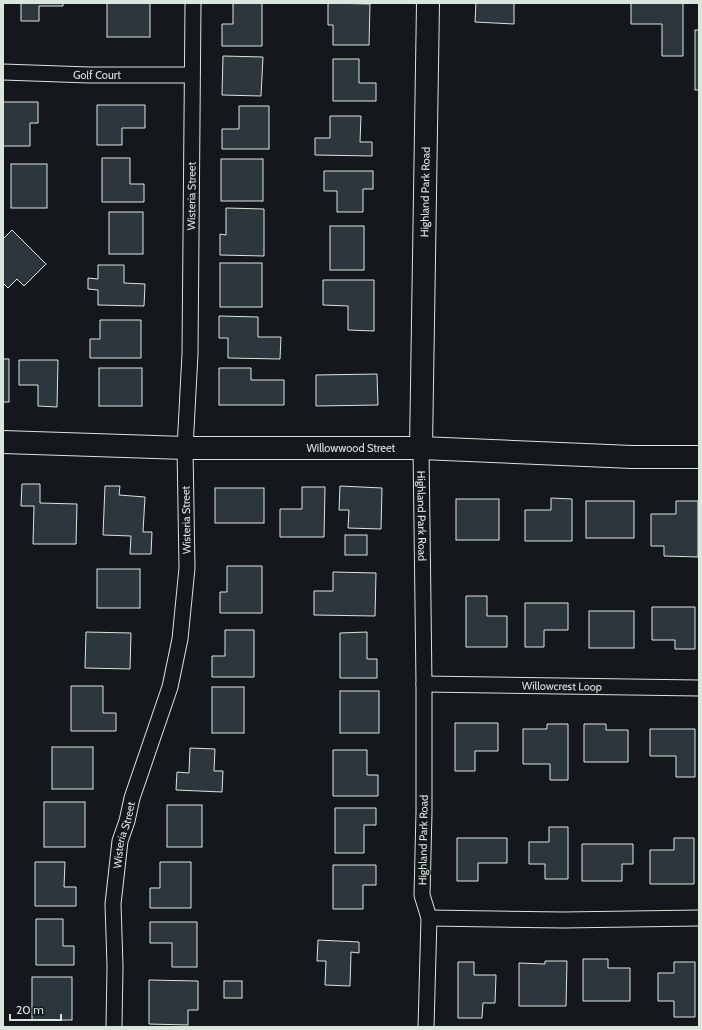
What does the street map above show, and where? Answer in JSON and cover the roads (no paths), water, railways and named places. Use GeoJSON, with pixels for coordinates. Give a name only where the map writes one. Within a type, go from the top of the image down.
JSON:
{"type":"FeatureCollection","features":[{"type":"Feature","properties":{"kind":"street","name":"Wisteria Street"},"geometry":{"type":"LineString","coordinates":[[114,1027],[115,966],[113,904],[120,841],[127,821],[132,798],[170,687],[180,639],[187,568],[185,448],[190,354],[193,3]]}},
{"type":"Feature","properties":{"kind":"street","name":"Highland Park Road"},"geometry":{"type":"LineString","coordinates":[[426,1027],[429,918],[422,895],[424,812],[424,684],[421,448],[428,3]]}},
{"type":"Feature","properties":{"kind":"street","name":"Golf Court"},"geometry":{"type":"LineString","coordinates":[[3,72],[89,75],[192,75]]}},
{"type":"Feature","properties":{"kind":"street","name":"Willowwood Street"},"geometry":{"type":"LineString","coordinates":[[3,442],[185,448],[421,448],[632,457],[699,457]]}},
{"type":"Feature","properties":{"kind":"street","name":"Willowcrest Loop"},"geometry":{"type":"LineString","coordinates":[[424,684],[699,688]]}},
{"type":"Feature","properties":{"kind":"street"},"geometry":{"type":"LineString","coordinates":[[429,918],[563,920],[699,918]]}}]}
